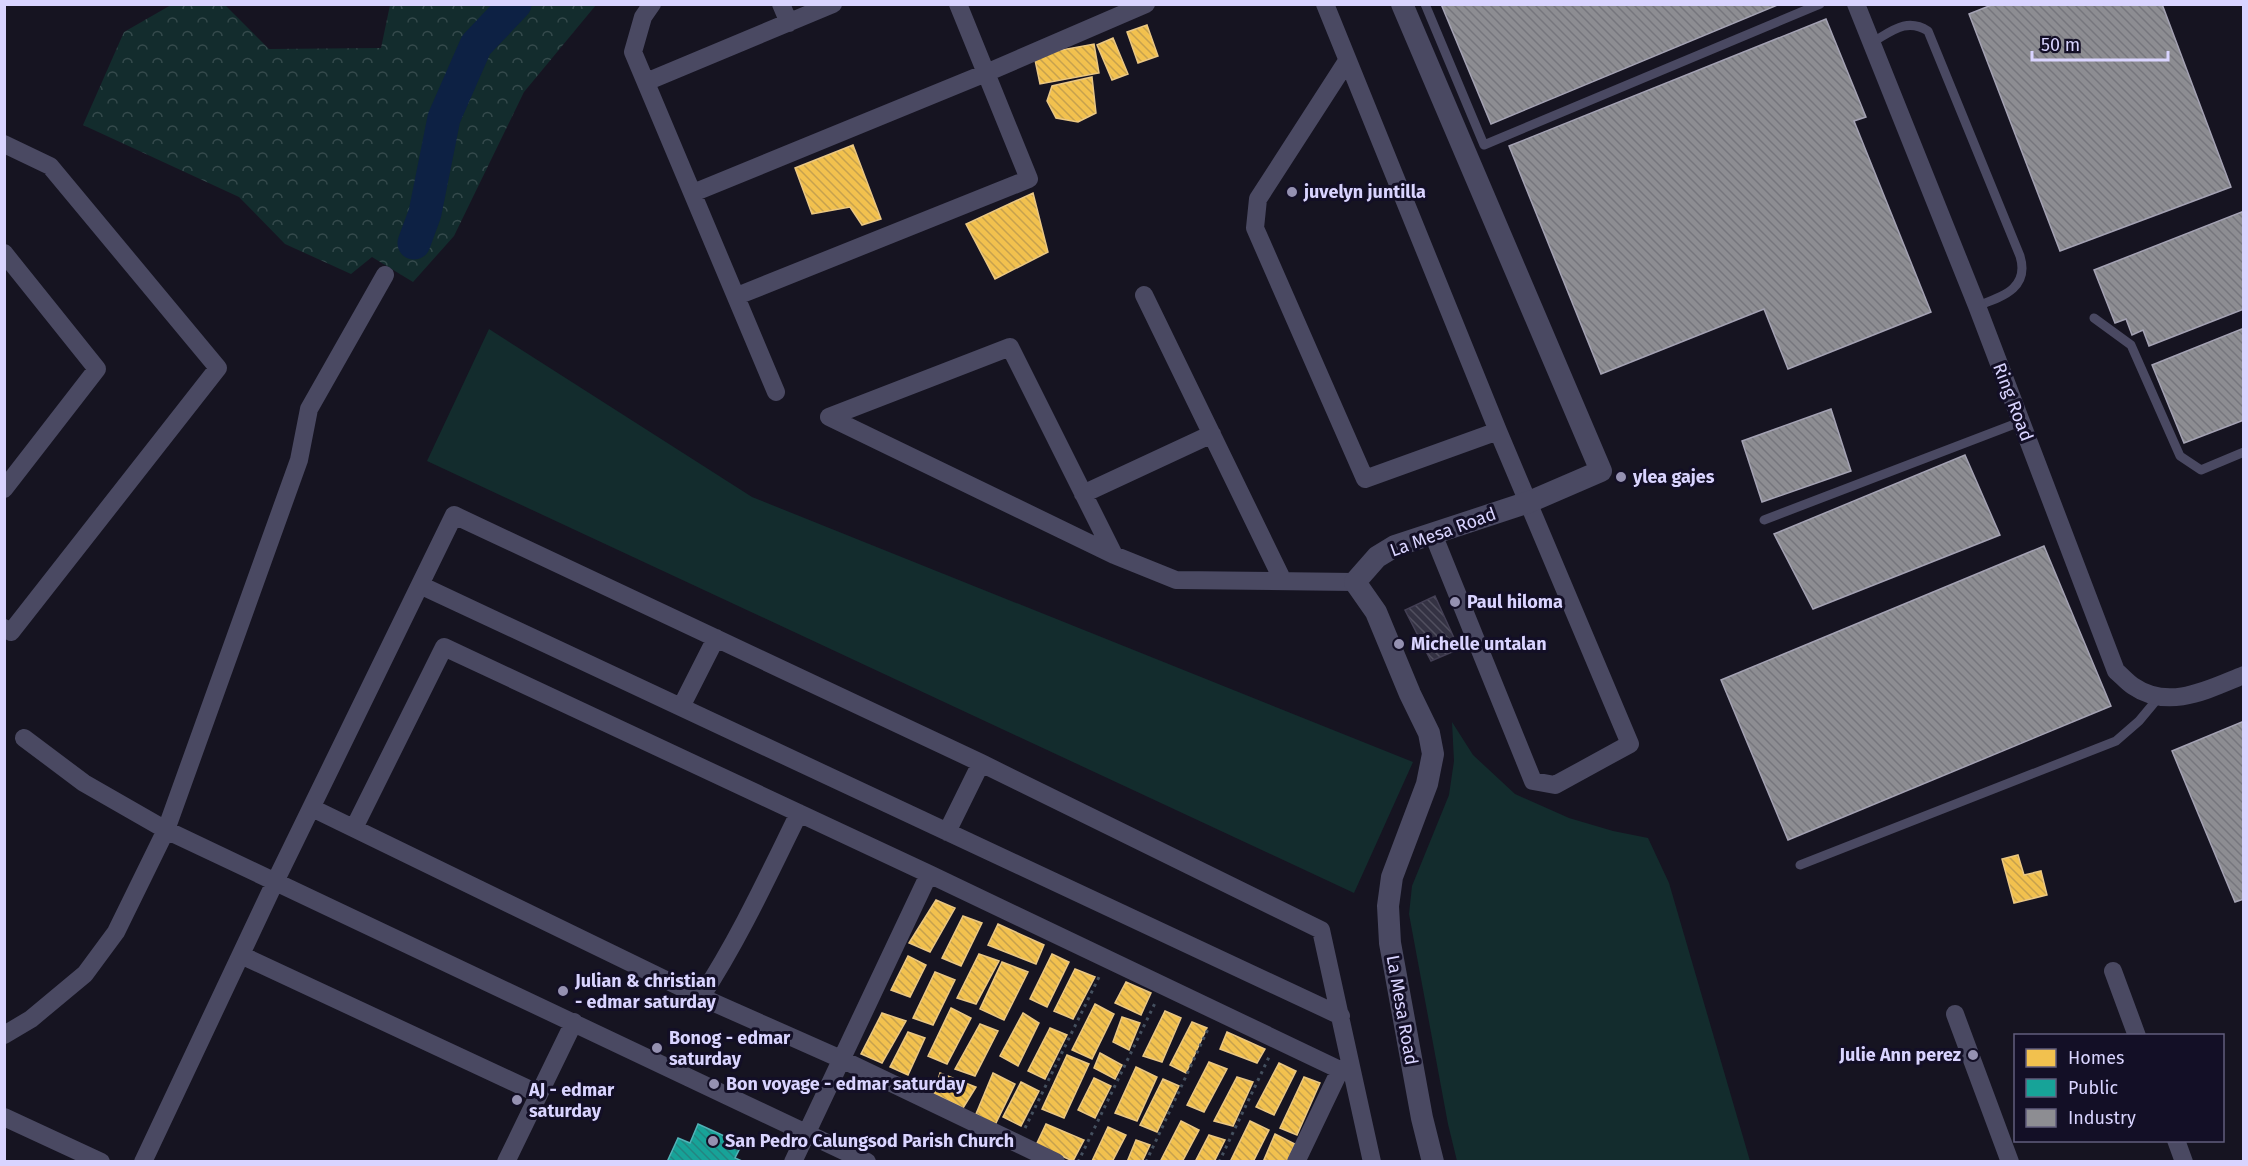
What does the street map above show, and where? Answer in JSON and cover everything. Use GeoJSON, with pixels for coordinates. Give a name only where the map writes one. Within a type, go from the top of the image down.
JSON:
{"type":"FeatureCollection","features":[{"type":"Feature","properties":{"kind":"street"},"geometry":{"type":"LineString","coordinates":[[652,4],[644,17],[633,52],[776,392]]}},
{"type":"Feature","properties":{"kind":"street"},"geometry":{"type":"LineString","coordinates":[[781,4],[789,23]]}},
{"type":"Feature","properties":{"kind":"street"},"geometry":{"type":"LineString","coordinates":[[645,82],[833,4]]}},
{"type":"Feature","properties":{"kind":"street"},"geometry":{"type":"LineString","coordinates":[[737,297],[1029,179],[958,4]]}},
{"type":"Feature","properties":{"kind":"street"},"geometry":{"type":"LineString","coordinates":[[693,193],[986,73],[1146,4]]}},
{"type":"Feature","properties":{"kind":"street"},"geometry":{"type":"LineString","coordinates":[[1325,4],[1498,431],[1630,744],[1555,785],[1533,781],[1432,534]]}},
{"type":"Feature","properties":{"kind":"street","name":"La Mesa Road"},"geometry":{"type":"LineString","coordinates":[[1402,4],[1601,471],[1529,502],[1395,546],[1377,557],[1355,582],[1376,612],[1429,733],[1433,754],[1427,784],[1392,877],[1388,906],[1390,943],[1422,1118],[1433,1161]]}},
{"type":"Feature","properties":{"kind":"street","name":"Ring Road"},"geometry":{"type":"LineString","coordinates":[[1856,4],[1977,306],[2116,670],[2134,687],[2159,697],[2173,698],[2192,695],[2244,675]]}},
{"type":"Feature","properties":{"kind":"street"},"geometry":{"type":"LineString","coordinates":[[1347,61],[1258,199],[1255,228],[1365,479],[1498,431]]}},
{"type":"Feature","properties":{"kind":"street"},"geometry":{"type":"LineString","coordinates":[[4,144],[50,166],[218,368],[10,632],[4,628]]}},
{"type":"Feature","properties":{"kind":"street"},"geometry":{"type":"LineString","coordinates":[[4,254],[97,369],[4,489]]}},
{"type":"Feature","properties":{"kind":"street"},"geometry":{"type":"LineString","coordinates":[[4,1035],[31,1019],[85,974],[116,932],[166,830],[299,460],[309,409],[385,275]]}},
{"type":"Feature","properties":{"kind":"street"},"geometry":{"type":"LineString","coordinates":[[1144,295],[1283,581]]}},
{"type":"Feature","properties":{"kind":"street"},"geometry":{"type":"LineString","coordinates":[[1114,555],[1010,347],[829,417],[1114,555],[1176,580],[1355,582]]}},
{"type":"Feature","properties":{"kind":"street"},"geometry":{"type":"LineString","coordinates":[[1083,494],[1212,434]]}},
{"type":"Feature","properties":{"kind":"street"},"geometry":{"type":"LineString","coordinates":[[143,1161],[275,882],[454,515],[981,763],[1321,930],[1372,1161]]}},
{"type":"Feature","properties":{"kind":"street"},"geometry":{"type":"LineString","coordinates":[[420,585],[1341,1016]]}},
{"type":"Feature","properties":{"kind":"street"},"geometry":{"type":"LineString","coordinates":[[681,707],[717,638]]}},
{"type":"Feature","properties":{"kind":"street"},"geometry":{"type":"LineString","coordinates":[[354,828],[444,647],[1340,1070],[1296,1161]]}},
{"type":"Feature","properties":{"kind":"street"},"geometry":{"type":"LineString","coordinates":[[24,738],[84,783],[166,830],[867,1161]]}},
{"type":"Feature","properties":{"kind":"street"},"geometry":{"type":"LineString","coordinates":[[947,832],[981,763]]}},
{"type":"Feature","properties":{"kind":"street"},"geometry":{"type":"LineString","coordinates":[[312,808],[701,997],[841,1059],[1056,1161]]}},
{"type":"Feature","properties":{"kind":"street"},"geometry":{"type":"LineString","coordinates":[[701,997],[725,961],[799,813]]}},
{"type":"Feature","properties":{"kind":"street"},"geometry":{"type":"LineString","coordinates":[[793,1161],[929,874]]}},
{"type":"Feature","properties":{"kind":"street"},"geometry":{"type":"LineString","coordinates":[[241,955],[539,1094]]}},
{"type":"Feature","properties":{"kind":"street"},"geometry":{"type":"LineString","coordinates":[[2113,971],[2137,1034]]}},
{"type":"Feature","properties":{"kind":"street"},"geometry":{"type":"LineString","coordinates":[[1955,1014],[2010,1161]]}},
{"type":"Feature","properties":{"kind":"street"},"geometry":{"type":"LineString","coordinates":[[506,1161],[574,1022]]}},
{"type":"Feature","properties":{"kind":"street"},"geometry":{"type":"LineString","coordinates":[[4,1117],[101,1161]]}},
{"type":"Feature","properties":{"kind":"street"},"geometry":{"type":"LineString","coordinates":[[2177,1142],[2184,1161]]}},
{"type":"Feature","properties":{"kind":"lane"},"geometry":{"type":"LineString","coordinates":[[1425,4],[1484,145],[1820,4]]}},
{"type":"Feature","properties":{"kind":"lane"},"geometry":{"type":"LineString","coordinates":[[1871,43],[1903,26],[1917,24],[1928,31],[2020,256],[2023,267],[2021,278],[2014,288],[2002,297],[1977,306]]}},
{"type":"Feature","properties":{"kind":"lane"},"geometry":{"type":"LineString","coordinates":[[2094,318],[2131,345],[2180,456],[2201,470],[2244,452]]}},
{"type":"Feature","properties":{"kind":"lane"},"geometry":{"type":"LineString","coordinates":[[1764,520],[2020,422]]}},
{"type":"Feature","properties":{"kind":"lane"},"geometry":{"type":"LineString","coordinates":[[1800,865],[2116,741],[2139,721],[2159,697]]}},
{"type":"Feature","properties":{"kind":"path"},"geometry":{"type":"LineString","coordinates":[[1018,1143],[1108,960]]}},
{"type":"Feature","properties":{"kind":"path"},"geometry":{"type":"LineString","coordinates":[[1078,1161],[1163,986]]}},
{"type":"Feature","properties":{"kind":"path"},"geometry":{"type":"LineString","coordinates":[[1146,1161],[1217,1011]]}},
{"type":"Feature","properties":{"kind":"path"},"geometry":{"type":"LineString","coordinates":[[1219,1161],[1277,1040]]}},
{"type":"Feature","properties":{"kind":"green space"},"geometry":{"type":"Polygon","coordinates":[[[171,5],[225,5],[269,49],[381,48],[390,5],[596,5],[524,92],[454,236],[413,282],[372,257],[351,274],[285,244],[239,197],[83,125],[124,32],[171,5]]]}},
{"type":"Feature","properties":{"kind":"green space"},"geometry":{"type":"Polygon","coordinates":[[[489,329],[752,497],[1413,762],[1354,893],[427,461],[489,329]]]}},
{"type":"Feature","properties":{"kind":"green space"},"geometry":{"type":"Polygon","coordinates":[[[1452,722],[1473,755],[1515,794],[1569,818],[1613,831],[1648,838],[1669,883],[1750,1161],[1457,1161],[1409,914],[1412,886],[1449,795],[1454,761],[1452,722]]]}},
{"type":"Feature","properties":{"kind":"building: Homes"},"geometry":{"type":"Polygon","coordinates":[[[1147,25],[1158,56],[1138,63],[1127,32],[1147,25]]]}},
{"type":"Feature","properties":{"kind":"building: Homes"},"geometry":{"type":"Polygon","coordinates":[[[1113,38],[1128,74],[1112,80],[1097,45],[1113,38]]]}},
{"type":"Feature","properties":{"kind":"building: Homes"},"geometry":{"type":"Polygon","coordinates":[[[1094,44],[1099,73],[1040,84],[1034,55],[1094,44]]]}},
{"type":"Feature","properties":{"kind":"building: Homes"},"geometry":{"type":"Polygon","coordinates":[[[1092,77],[1096,113],[1078,122],[1056,118],[1047,101],[1052,86],[1092,77]]]}},
{"type":"Feature","properties":{"kind":"building: Homes"},"geometry":{"type":"Polygon","coordinates":[[[853,145],[881,219],[862,225],[850,207],[812,214],[795,168],[853,145]]]}},
{"type":"Feature","properties":{"kind":"building: Homes"},"geometry":{"type":"Polygon","coordinates":[[[1033,193],[1048,252],[995,279],[966,224],[1033,193]]]}},
{"type":"Feature","properties":{"kind":"building: Homes"},"geometry":{"type":"Polygon","coordinates":[[[2018,855],[2024,875],[2041,871],[2047,895],[2014,903],[2002,859],[2018,855]]]}},
{"type":"Feature","properties":{"kind":"building: Homes"},"geometry":{"type":"Polygon","coordinates":[[[936,900],[955,908],[930,952],[909,943],[936,900]]]}},
{"type":"Feature","properties":{"kind":"building: Homes"},"geometry":{"type":"Polygon","coordinates":[[[963,916],[982,923],[961,966],[942,958],[963,916]]]}},
{"type":"Feature","properties":{"kind":"building: Homes"},"geometry":{"type":"Polygon","coordinates":[[[998,924],[1044,945],[1036,964],[988,945],[998,924]]]}},
{"type":"Feature","properties":{"kind":"building: Homes"},"geometry":{"type":"Polygon","coordinates":[[[979,954],[999,961],[976,1004],[957,998],[979,954]]]}},
{"type":"Feature","properties":{"kind":"building: Homes"},"geometry":{"type":"Polygon","coordinates":[[[1052,954],[1069,962],[1047,1007],[1030,999],[1052,954]]]}},
{"type":"Feature","properties":{"kind":"building: Homes"},"geometry":{"type":"Polygon","coordinates":[[[908,956],[926,965],[910,997],[891,990],[908,956]]]}},
{"type":"Feature","properties":{"kind":"building: Homes"},"geometry":{"type":"Polygon","coordinates":[[[1002,962],[1028,972],[1004,1020],[980,1009],[1002,962]]]}},
{"type":"Feature","properties":{"kind":"building: Homes"},"geometry":{"type":"Polygon","coordinates":[[[1075,969],[1095,977],[1073,1019],[1054,1011],[1075,969]]]}},
{"type":"Feature","properties":{"kind":"building: Homes"},"geometry":{"type":"Polygon","coordinates":[[[935,972],[955,980],[933,1025],[913,1018],[935,972]]]}},
{"type":"Feature","properties":{"kind":"building: Homes"},"geometry":{"type":"Polygon","coordinates":[[[1126,982],[1151,993],[1141,1015],[1115,1003],[1126,982]]]}},
{"type":"Feature","properties":{"kind":"building: Homes"},"geometry":{"type":"Polygon","coordinates":[[[1095,1004],[1114,1014],[1092,1059],[1072,1050],[1095,1004]]]}},
{"type":"Feature","properties":{"kind":"building: Homes"},"geometry":{"type":"Polygon","coordinates":[[[951,1008],[971,1018],[947,1064],[928,1056],[951,1008]]]}},
{"type":"Feature","properties":{"kind":"building: Homes"},"geometry":{"type":"Polygon","coordinates":[[[1165,1011],[1181,1018],[1162,1062],[1143,1056],[1165,1011]]]}},
{"type":"Feature","properties":{"kind":"building: Homes"},"geometry":{"type":"Polygon","coordinates":[[[882,1013],[906,1021],[882,1063],[861,1054],[882,1013]]]}},
{"type":"Feature","properties":{"kind":"building: Homes"},"geometry":{"type":"Polygon","coordinates":[[[1023,1013],[1039,1023],[1018,1066],[1000,1056],[1023,1013]]]}},
{"type":"Feature","properties":{"kind":"building: Homes"},"geometry":{"type":"Polygon","coordinates":[[[1122,1017],[1140,1023],[1129,1050],[1113,1042],[1122,1017]]]}},
{"type":"Feature","properties":{"kind":"building: Homes"},"geometry":{"type":"Polygon","coordinates":[[[1192,1022],[1207,1028],[1186,1073],[1170,1065],[1192,1022]]]}},
{"type":"Feature","properties":{"kind":"building: Homes"},"geometry":{"type":"Polygon","coordinates":[[[980,1024],[998,1031],[975,1076],[955,1069],[980,1024]]]}},
{"type":"Feature","properties":{"kind":"building: Homes"},"geometry":{"type":"Polygon","coordinates":[[[1050,1028],[1067,1035],[1045,1079],[1028,1071],[1050,1028]]]}},
{"type":"Feature","properties":{"kind":"building: Homes"},"geometry":{"type":"Polygon","coordinates":[[[908,1032],[925,1038],[908,1075],[890,1067],[908,1032]]]}},
{"type":"Feature","properties":{"kind":"building: Homes"},"geometry":{"type":"Polygon","coordinates":[[[1227,1032],[1265,1049],[1257,1063],[1220,1049],[1227,1032]]]}},
{"type":"Feature","properties":{"kind":"building: Homes"},"geometry":{"type":"Polygon","coordinates":[[[1100,1053],[1122,1065],[1115,1079],[1094,1068],[1100,1053]]]}},
{"type":"Feature","properties":{"kind":"building: Homes"},"geometry":{"type":"Polygon","coordinates":[[[1067,1055],[1089,1064],[1064,1118],[1042,1109],[1067,1055]]]}},
{"type":"Feature","properties":{"kind":"building: Homes"},"geometry":{"type":"Polygon","coordinates":[[[1209,1062],[1227,1069],[1204,1112],[1187,1105],[1209,1062]]]}},
{"type":"Feature","properties":{"kind":"building: Homes"},"geometry":{"type":"Polygon","coordinates":[[[1279,1063],[1296,1071],[1274,1115],[1256,1107],[1279,1063]]]}},
{"type":"Feature","properties":{"kind":"building: Homes"},"geometry":{"type":"Polygon","coordinates":[[[1136,1067],[1157,1077],[1137,1121],[1115,1113],[1136,1067]]]}},
{"type":"Feature","properties":{"kind":"building: Homes"},"geometry":{"type":"Polygon","coordinates":[[[940,1073],[976,1087],[963,1108],[934,1094],[940,1073]]]}},
{"type":"Feature","properties":{"kind":"building: Homes"},"geometry":{"type":"Polygon","coordinates":[[[993,1073],[1015,1084],[995,1125],[976,1114],[993,1073]]]}},
{"type":"Feature","properties":{"kind":"building: Homes"},"geometry":{"type":"Polygon","coordinates":[[[1237,1077],[1253,1082],[1233,1126],[1214,1121],[1237,1077]]]}},
{"type":"Feature","properties":{"kind":"building: Homes"},"geometry":{"type":"Polygon","coordinates":[[[1304,1077],[1320,1083],[1297,1135],[1280,1128],[1304,1077]]]}},
{"type":"Feature","properties":{"kind":"building: Homes"},"geometry":{"type":"Polygon","coordinates":[[[1094,1078],[1111,1086],[1095,1118],[1078,1110],[1094,1078]]]}},
{"type":"Feature","properties":{"kind":"building: Homes"},"geometry":{"type":"Polygon","coordinates":[[[1163,1079],[1179,1086],[1157,1132],[1140,1125],[1163,1079]]]}},
{"type":"Feature","properties":{"kind":"building: Homes"},"geometry":{"type":"Polygon","coordinates":[[[1021,1082],[1039,1091],[1021,1126],[1003,1117],[1021,1082]]]}},
{"type":"Feature","properties":{"kind":"building: Homes"},"geometry":{"type":"Polygon","coordinates":[[[1181,1121],[1199,1130],[1182,1162],[1160,1162],[1181,1121]]]}},
{"type":"Feature","properties":{"kind":"building: Homes"},"geometry":{"type":"Polygon","coordinates":[[[1250,1121],[1269,1130],[1253,1162],[1230,1162],[1250,1121]]]}},
{"type":"Feature","properties":{"kind":"building: Homes"},"geometry":{"type":"Polygon","coordinates":[[[1046,1124],[1084,1140],[1073,1161],[1036,1145],[1046,1124]]]}},
{"type":"Feature","properties":{"kind":"building: Homes"},"geometry":{"type":"Polygon","coordinates":[[[1108,1127],[1126,1135],[1112,1162],[1092,1161],[1108,1127]]]}},
{"type":"Feature","properties":{"kind":"building: Homes"},"geometry":{"type":"Polygon","coordinates":[[[1275,1134],[1295,1144],[1287,1162],[1263,1162],[1275,1134]]]}},
{"type":"Feature","properties":{"kind":"building: Homes"},"geometry":{"type":"Polygon","coordinates":[[[1209,1135],[1225,1140],[1214,1162],[1195,1162],[1209,1135]]]}},
{"type":"Feature","properties":{"kind":"building: Homes"},"geometry":{"type":"Polygon","coordinates":[[[1136,1140],[1150,1145],[1142,1162],[1127,1162],[1136,1140]]]}},
{"type":"Feature","properties":{"kind":"building: Public","name":"San Pedro Calungsod Parish Church"},"geometry":{"type":"Polygon","coordinates":[[[698,1124],[742,1144],[735,1158],[744,1162],[667,1162],[678,1138],[690,1143],[698,1124]]]}},
{"type":"Feature","properties":{"kind":"building: Industry"},"geometry":{"type":"Polygon","coordinates":[[[1441,4],[1780,4],[1491,124],[1441,4]]]}},
{"type":"Feature","properties":{"kind":"building: Industry"},"geometry":{"type":"Polygon","coordinates":[[[1994,4],[2162,4],[2231,187],[2060,251],[1969,14],[1994,4]]]}},
{"type":"Feature","properties":{"kind":"building: Industry"},"geometry":{"type":"Polygon","coordinates":[[[1826,19],[1866,117],[1854,121],[1931,312],[1788,369],[1764,309],[1601,374],[1509,146],[1826,19]]]}},
{"type":"Feature","properties":{"kind":"building: Industry"},"geometry":{"type":"Polygon","coordinates":[[[2244,211],[2244,309],[2149,346],[2143,330],[2132,335],[2126,319],[2115,323],[2094,270],[2244,211]]]}},
{"type":"Feature","properties":{"kind":"building: Industry"},"geometry":{"type":"Polygon","coordinates":[[[2244,328],[2244,420],[2184,443],[2152,365],[2244,328]]]}},
{"type":"Feature","properties":{"kind":"building: Industry"},"geometry":{"type":"Polygon","coordinates":[[[1831,409],[1851,471],[1762,502],[1742,441],[1831,409]]]}},
{"type":"Feature","properties":{"kind":"building: Industry"},"geometry":{"type":"Polygon","coordinates":[[[1965,455],[2000,535],[1813,609],[1774,534],[1965,455]]]}},
{"type":"Feature","properties":{"kind":"building: Industry"},"geometry":{"type":"Polygon","coordinates":[[[2044,546],[2111,706],[1788,840],[1721,680],[2044,546]]]}},
{"type":"Feature","properties":{"kind":"building: Industry"},"geometry":{"type":"Polygon","coordinates":[[[2244,721],[2244,899],[2235,902],[2172,751],[2244,721]]]}},
{"type":"Feature","properties":{"kind":"building: Other"},"geometry":{"type":"Polygon","coordinates":[[[1435,596],[1459,649],[1431,661],[1405,610],[1435,596]]]}},
{"type":"Feature","properties":{"kind":"waterway"},"geometry":{"type":"LineString","coordinates":[[414,243],[425,213],[444,118],[476,45],[515,4]]}},
{"type":"Feature","properties":{"kind":"place","name":"juvelyn juntilla"},"geometry":{"type":"Point","coordinates":[1292,192]}},
{"type":"Feature","properties":{"kind":"place","name":"ylea gajes"},"geometry":{"type":"Point","coordinates":[1621,477]}},
{"type":"Feature","properties":{"kind":"place","name":"Paul hiloma"},"geometry":{"type":"Point","coordinates":[1455,602]}},
{"type":"Feature","properties":{"kind":"place","name":"Michelle untalan"},"geometry":{"type":"Point","coordinates":[1399,644]}},
{"type":"Feature","properties":{"kind":"place","name":"Julian & christian - edmar saturday"},"geometry":{"type":"Point","coordinates":[563,991]}},
{"type":"Feature","properties":{"kind":"place","name":"Bonog - edmar saturday"},"geometry":{"type":"Point","coordinates":[657,1048]}},
{"type":"Feature","properties":{"kind":"place","name":"Julie Ann perez"},"geometry":{"type":"Point","coordinates":[1973,1055]}},
{"type":"Feature","properties":{"kind":"place","name":"Bon voyage - edmar saturday"},"geometry":{"type":"Point","coordinates":[714,1084]}},
{"type":"Feature","properties":{"kind":"place","name":"AJ - edmar saturday"},"geometry":{"type":"Point","coordinates":[517,1100]}},
{"type":"Feature","properties":{"kind":"place","name":"San Pedro Calungsod Parish Church"},"geometry":{"type":"Point","coordinates":[713,1141]}}]}
